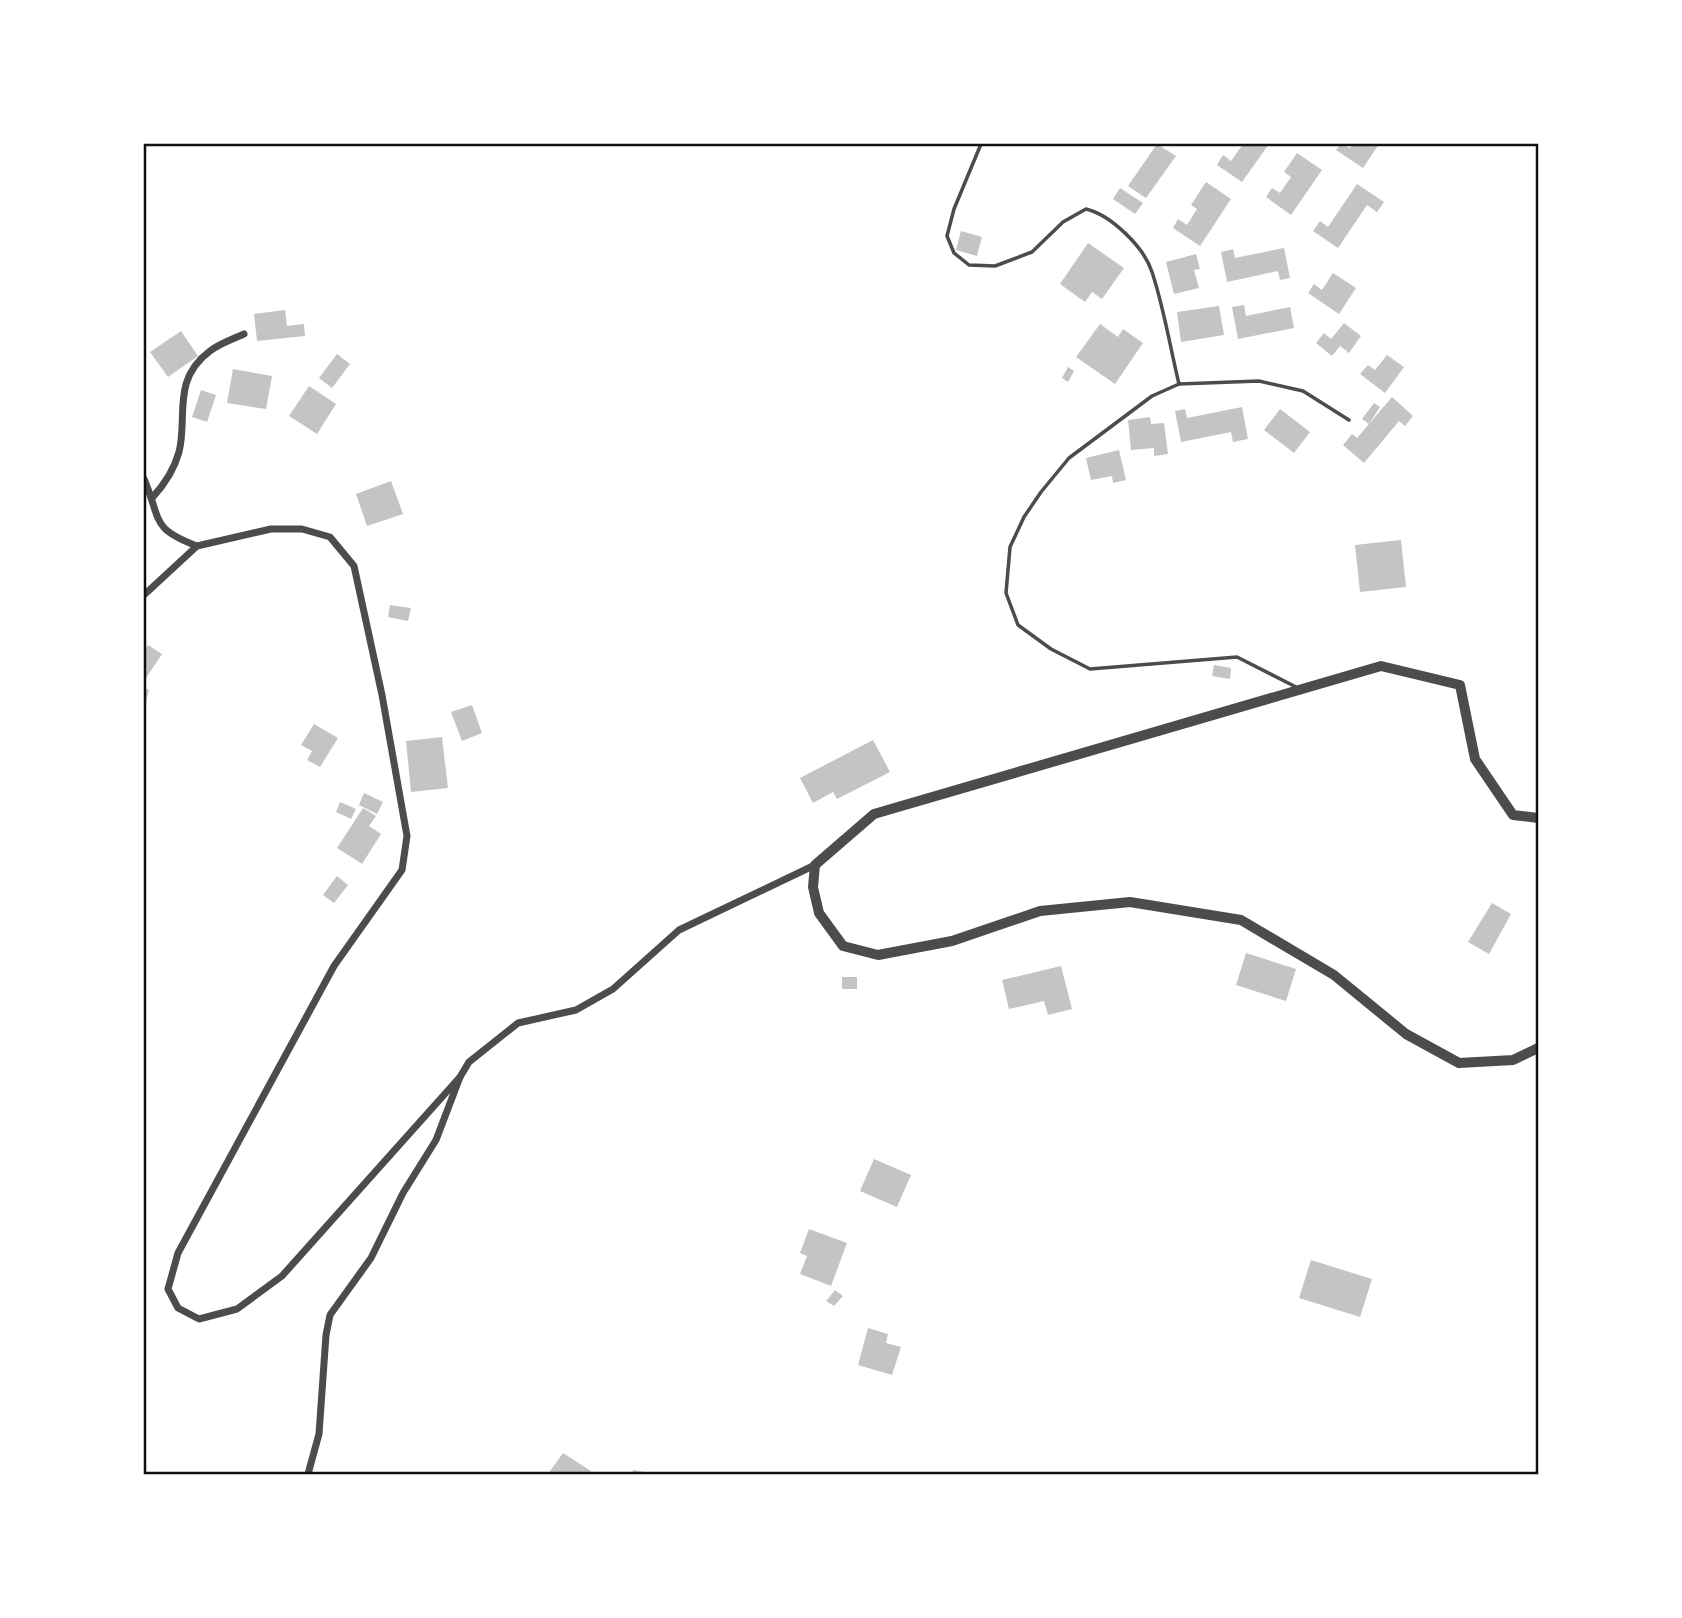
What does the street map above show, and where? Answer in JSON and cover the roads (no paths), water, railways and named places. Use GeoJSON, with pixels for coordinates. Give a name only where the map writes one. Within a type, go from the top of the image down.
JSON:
{"type":"FeatureCollection","features":[{"type":"Feature","properties":{"kind":"street"},"geometry":{"type":"LineString","coordinates":[[152,498],[167,482],[179,450],[180,402],[190,375],[209,351],[244,334]]}},
{"type":"Feature","properties":{"kind":"street"},"geometry":{"type":"LineString","coordinates":[[144,479],[158,523],[167,535],[197,547]]}},
{"type":"Feature","properties":{"kind":"street"},"geometry":{"type":"LineString","coordinates":[[144,595],[197,547],[271,530],[302,529],[330,537],[354,566],[382,695],[407,836],[402,870],[334,967],[178,1253],[168,1289],[178,1308],[199,1318],[237,1309],[282,1276],[460,1076],[469,1062],[518,1023],[576,1010],[613,989],[679,930],[816,865],[874,814],[1381,666],[1460,685],[1475,759],[1513,815],[1538,818]]}},
{"type":"Feature","properties":{"kind":"street"},"geometry":{"type":"LineString","coordinates":[[816,865],[813,887],[819,913],[843,946],[878,955],[952,941],[1041,911],[1130,902],[1241,920],[1334,975],[1406,1034],[1459,1063],[1513,1060],[1538,1048]]}},
{"type":"Feature","properties":{"kind":"street"},"geometry":{"type":"LineString","coordinates":[[308,1475],[319,1434],[326,1335],[330,1315],[371,1258],[403,1193],[436,1140],[460,1076]]}},
{"type":"Feature","properties":{"kind":"lane"},"geometry":{"type":"LineString","coordinates":[[981,144],[954,209],[947,236],[954,253],[969,265],[995,266],[1032,251],[1063,222],[1086,209],[1097,211],[1111,221],[1139,250],[1152,269],[1179,384]]}},
{"type":"Feature","properties":{"kind":"lane"},"geometry":{"type":"LineString","coordinates":[[1300,689],[1237,657],[1090,669],[1051,649],[1017,625],[1006,593],[1010,547],[1024,517],[1069,458],[1152,396],[1179,384],[1259,381],[1303,391],[1349,420]]}}]}
